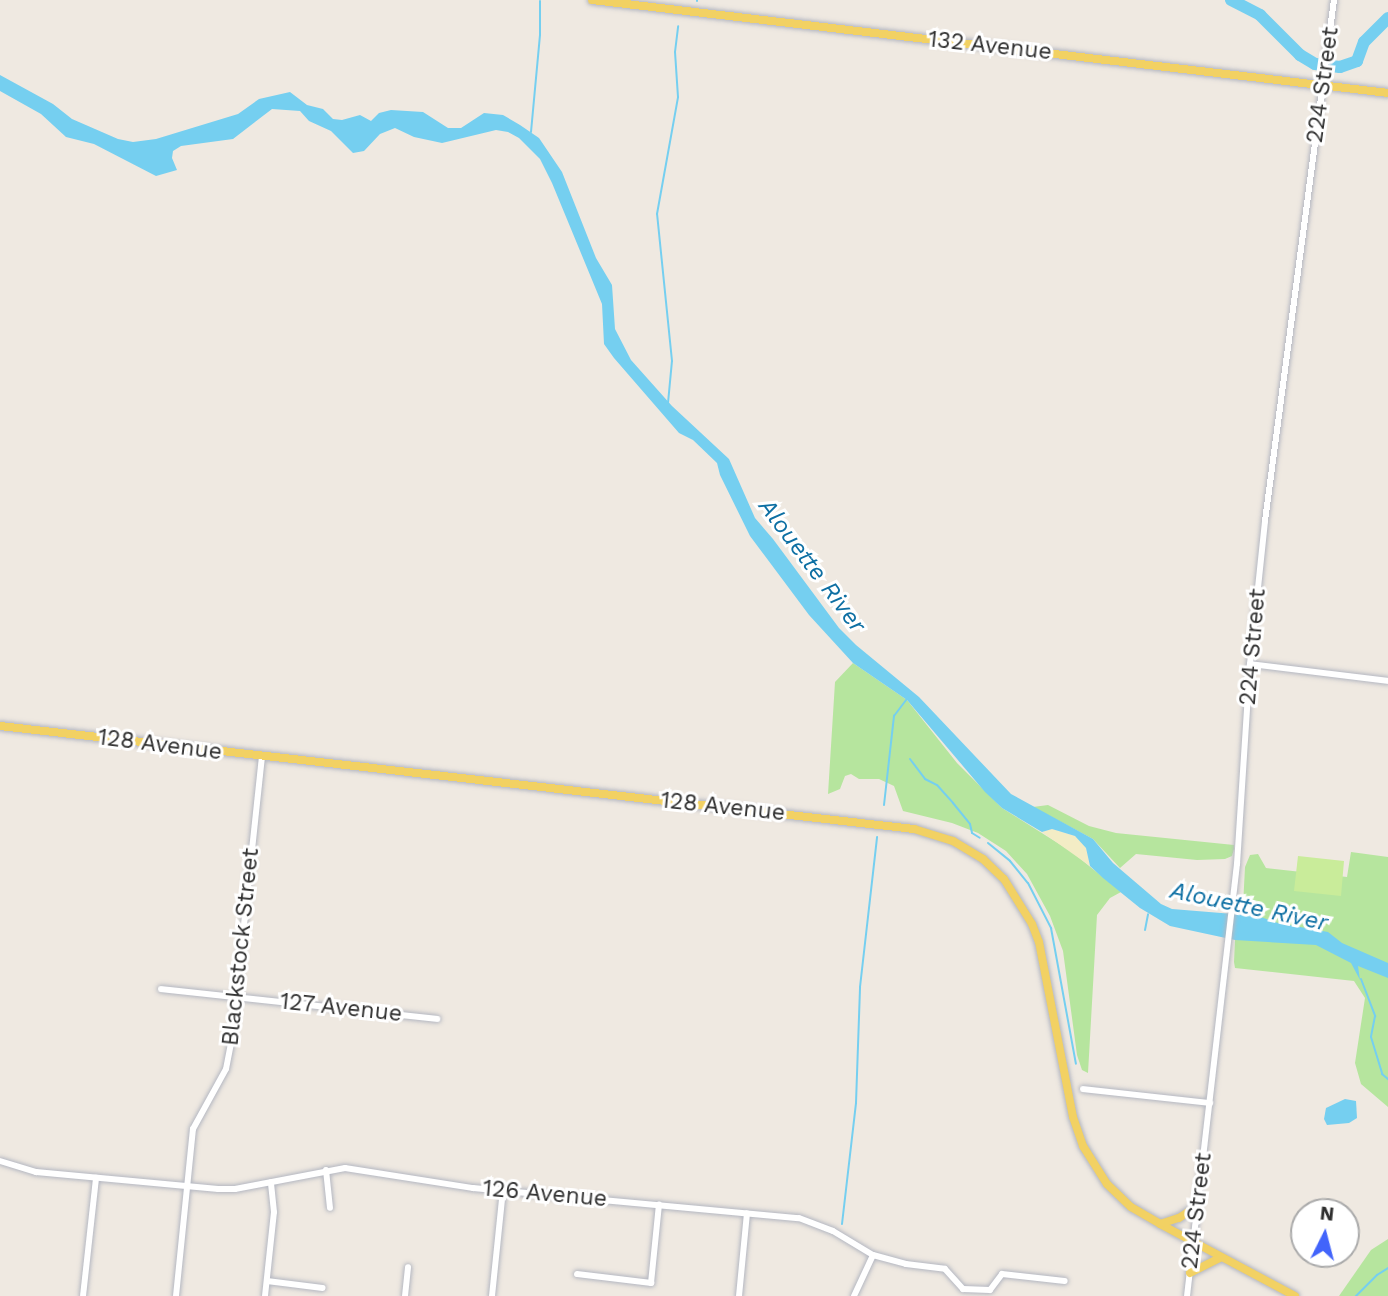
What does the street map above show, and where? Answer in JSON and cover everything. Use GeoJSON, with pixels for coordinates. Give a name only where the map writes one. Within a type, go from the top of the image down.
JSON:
{"type":"FeatureCollection","features":[{"type":"Feature","properties":{"kind":"main road","name":"132 Avenue"},"geometry":{"type":"LineString","coordinates":[[592,0],[1324,80],[1388,93]]}},
{"type":"Feature","properties":{"kind":"main road","name":"128 Avenue"},"geometry":{"type":"LineString","coordinates":[[0,726],[914,829],[953,841],[982,859],[1004,879],[1021,903],[1040,942],[1070,1104],[1083,1146],[1107,1184],[1132,1207],[1160,1224],[1295,1296]]}},
{"type":"Feature","properties":{"kind":"main road"},"geometry":{"type":"LineString","coordinates":[[1160,1224],[1180,1218],[1197,1206]]}},
{"type":"Feature","properties":{"kind":"main road"},"geometry":{"type":"LineString","coordinates":[[1190,1273],[1220,1258]]}},
{"type":"Feature","properties":{"kind":"street","name":"224 Street"},"geometry":{"type":"LineString","coordinates":[[1187,1296],[1229,940],[1250,664],[1272,468],[1334,0]]}},
{"type":"Feature","properties":{"kind":"street"},"geometry":{"type":"LineString","coordinates":[[1250,664],[1388,681]]}},
{"type":"Feature","properties":{"kind":"street","name":"Blackstock Street"},"geometry":{"type":"LineString","coordinates":[[176,1296],[193,1129],[226,1069],[262,757]]}},
{"type":"Feature","properties":{"kind":"street","name":"127 Avenue"},"geometry":{"type":"LineString","coordinates":[[161,989],[437,1018]]}},
{"type":"Feature","properties":{"kind":"street"},"geometry":{"type":"LineString","coordinates":[[1083,1089],[1210,1103]]}},
{"type":"Feature","properties":{"kind":"street","name":"126 Avenue"},"geometry":{"type":"LineString","coordinates":[[0,1161],[24,1170],[235,1189],[326,1170],[354,1169],[503,1190],[799,1218],[832,1231],[873,1255],[945,1269],[953,1275],[956,1285],[963,1289],[986,1291],[992,1288],[999,1275],[1005,1273],[1065,1281]]}},
{"type":"Feature","properties":{"kind":"street"},"geometry":{"type":"LineString","coordinates":[[326,1170],[330,1208]]}},
{"type":"Feature","properties":{"kind":"street"},"geometry":{"type":"LineString","coordinates":[[83,1296],[96,1178]]}},
{"type":"Feature","properties":{"kind":"street"},"geometry":{"type":"LineString","coordinates":[[265,1296],[274,1212],[271,1182]]}},
{"type":"Feature","properties":{"kind":"street"},"geometry":{"type":"LineString","coordinates":[[492,1296],[503,1190]]}},
{"type":"Feature","properties":{"kind":"street"},"geometry":{"type":"LineString","coordinates":[[577,1274],[651,1283],[659,1204]]}},
{"type":"Feature","properties":{"kind":"street"},"geometry":{"type":"LineString","coordinates":[[739,1296],[747,1213]]}},
{"type":"Feature","properties":{"kind":"street"},"geometry":{"type":"LineString","coordinates":[[854,1296],[873,1255]]}},
{"type":"Feature","properties":{"kind":"street"},"geometry":{"type":"LineString","coordinates":[[405,1296],[408,1266]]}},
{"type":"Feature","properties":{"kind":"street"},"geometry":{"type":"LineString","coordinates":[[267,1281],[323,1288]]}},
{"type":"Feature","properties":{"kind":"street"},"geometry":{"type":"LineString","coordinates":[[955,1296],[956,1285]]}},
{"type":"Feature","properties":{"kind":"green space"},"geometry":{"type":"Polygon","coordinates":[[[853,663],[907,700],[957,763],[1002,808],[1072,852],[1121,892],[1110,898],[1097,915],[1088,1073],[1082,1070],[1077,1055],[1063,951],[1050,916],[1027,874],[1006,851],[978,833],[952,823],[903,811],[894,786],[879,779],[859,779],[851,774],[845,776],[840,789],[828,794],[835,682],[853,663]]]}},
{"type":"Feature","properties":{"kind":"green space"},"geometry":{"type":"Polygon","coordinates":[[[1048,805],[1089,826],[1116,833],[1234,845],[1234,849],[1232,856],[1225,859],[1197,860],[1136,854],[1120,868],[1093,839],[1033,807],[1048,805]]]}},
{"type":"Feature","properties":{"kind":"green space"},"geometry":{"type":"Polygon","coordinates":[[[1351,852],[1388,857],[1388,1107],[1361,1084],[1355,1063],[1365,998],[1354,981],[1235,968],[1234,962],[1235,940],[1239,940],[1243,906],[1245,867],[1250,855],[1258,854],[1266,868],[1347,877],[1351,852]]]}},
{"type":"Feature","properties":{"kind":"green space"},"geometry":{"type":"Polygon","coordinates":[[[1298,856],[1344,861],[1341,896],[1294,891],[1298,856]]]}},
{"type":"Feature","properties":{"kind":"green space"},"geometry":{"type":"Polygon","coordinates":[[[1388,1239],[1388,1296],[1339,1296],[1360,1268],[1371,1250],[1388,1239]]]}},
{"type":"Feature","properties":{"kind":"sand"},"geometry":{"type":"Polygon","coordinates":[[[1052,829],[1075,836],[1081,841],[1086,848],[1090,866],[1042,832],[1052,829]]]}},
{"type":"Feature","properties":{"kind":"water"},"geometry":{"type":"Polygon","coordinates":[[[0,75],[53,104],[72,119],[118,139],[133,142],[156,139],[238,114],[259,99],[290,92],[307,105],[323,109],[333,119],[342,120],[360,115],[371,121],[379,113],[391,110],[423,112],[448,128],[461,128],[484,113],[503,115],[520,125],[539,138],[562,172],[596,258],[612,285],[615,329],[631,360],[672,406],[729,459],[755,518],[839,628],[856,645],[919,697],[1011,794],[1093,839],[1113,863],[1161,904],[1172,909],[1258,916],[1278,923],[1328,932],[1342,943],[1388,963],[1388,978],[1358,966],[1360,980],[1351,963],[1316,945],[1235,940],[1170,926],[1140,908],[1090,866],[1086,848],[1075,836],[1052,829],[1042,832],[1002,808],[985,792],[907,700],[853,663],[809,615],[750,536],[720,475],[717,463],[693,440],[679,433],[604,344],[602,304],[540,159],[519,138],[496,130],[442,143],[414,137],[395,128],[380,134],[364,151],[353,153],[331,131],[309,121],[300,111],[272,109],[233,139],[181,146],[173,151],[172,158],[177,170],[156,176],[94,144],[66,137],[41,114],[0,91],[0,75]]]}},
{"type":"Feature","properties":{"kind":"water"},"geometry":{"type":"Polygon","coordinates":[[[1345,1099],[1356,1101],[1357,1118],[1349,1123],[1327,1125],[1324,1119],[1326,1108],[1345,1099]]]}},
{"type":"Feature","properties":{"kind":"waterway"},"geometry":{"type":"LineString","coordinates":[[1231,0],[1260,15],[1300,55],[1315,64],[1340,67],[1357,61],[1364,42],[1388,18]]}},
{"type":"Feature","properties":{"kind":"waterway"},"geometry":{"type":"LineString","coordinates":[[531,132],[540,35],[540,1]]}},
{"type":"Feature","properties":{"kind":"waterway"},"geometry":{"type":"LineString","coordinates":[[668,403],[672,361],[657,214],[678,97],[675,52],[678,26]]}},
{"type":"Feature","properties":{"kind":"waterway"},"geometry":{"type":"LineString","coordinates":[[884,805],[894,716],[907,699]]}},
{"type":"Feature","properties":{"kind":"waterway"},"geometry":{"type":"LineString","coordinates":[[910,759],[925,779],[937,785],[953,803],[970,824],[972,833],[980,838]]}},
{"type":"Feature","properties":{"kind":"waterway"},"geometry":{"type":"LineString","coordinates":[[842,1224],[856,1103],[860,987],[877,837]]}},
{"type":"Feature","properties":{"kind":"waterway"},"geometry":{"type":"LineString","coordinates":[[988,843],[1010,861],[1028,883],[1051,928],[1076,1064]]}},
{"type":"Feature","properties":{"kind":"waterway"},"geometry":{"type":"LineString","coordinates":[[1145,930],[1148,914]]}},
{"type":"Feature","properties":{"kind":"waterway"},"geometry":{"type":"LineString","coordinates":[[1361,979],[1375,1016],[1371,1037],[1382,1074],[1388,1079]]}},
{"type":"Feature","properties":{"kind":"waterway"},"geometry":{"type":"LineString","coordinates":[[1356,1296],[1388,1268]]}},
{"type":"Feature","properties":{"kind":"water label","name":"Alouette River"},"geometry":{"type":"Point","coordinates":[812,566]}},
{"type":"Feature","properties":{"kind":"water label","name":"Alouette River"},"geometry":{"type":"Point","coordinates":[1249,907]}}]}
